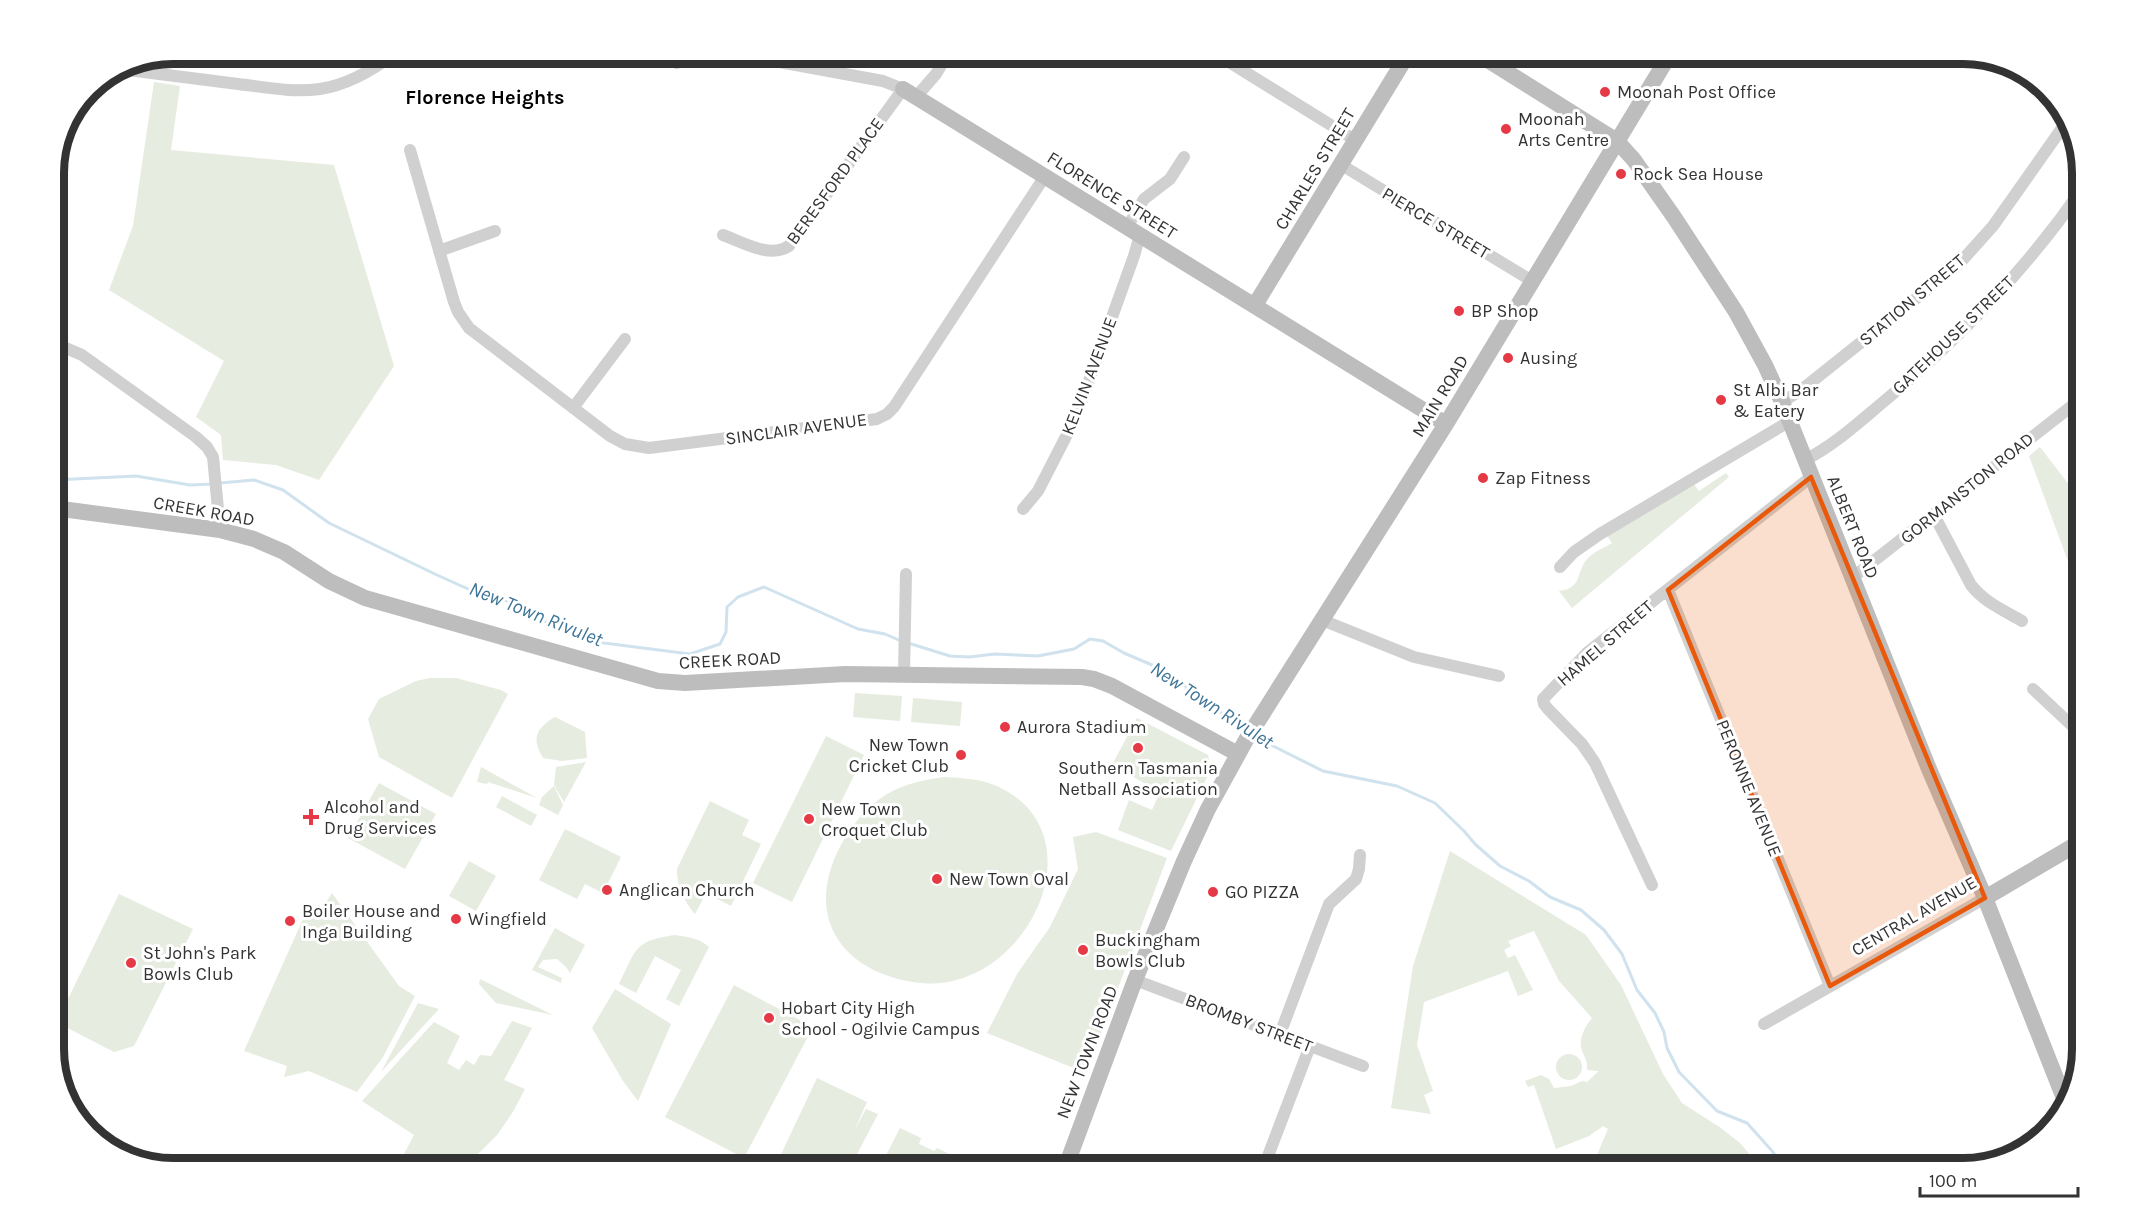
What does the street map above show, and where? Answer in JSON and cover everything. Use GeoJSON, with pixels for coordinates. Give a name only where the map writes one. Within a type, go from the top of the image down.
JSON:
{"type":"FeatureCollection","features":[{"type":"Feature","properties":{"kind":"street"},"geometry":{"type":"LineString","coordinates":[[137,71],[308,90],[350,80],[379,64]]}},
{"type":"Feature","properties":{"kind":"street","name":"FLORENCE STREET"},"geometry":{"type":"LineString","coordinates":[[790,64],[883,81],[909,93],[1446,424]]}},
{"type":"Feature","properties":{"kind":"street","name":"BERESFORD PLACE"},"geometry":{"type":"LineString","coordinates":[[723,235],[768,250],[780,251],[789,246],[909,93],[936,74],[942,64]]}},
{"type":"Feature","properties":{"kind":"street"},"geometry":{"type":"LineString","coordinates":[[1232,64],[1355,140]]}},
{"type":"Feature","properties":{"kind":"street","name":"CHARLES STREET"},"geometry":{"type":"LineString","coordinates":[[1255,305],[1402,64]]}},
{"type":"Feature","properties":{"kind":"street","name":"ALBERT ROAD"},"geometry":{"type":"LineString","coordinates":[[1494,64],[1617,141],[1634,160],[1674,217],[1736,312],[1790,421],[1932,775],[1985,898],[2062,1093]]}},
{"type":"Feature","properties":{"kind":"street","name":"MAIN ROAD"},"geometry":{"type":"LineString","coordinates":[[1242,747],[1446,424],[1664,64]]}},
{"type":"Feature","properties":{"kind":"street","name":"STATION STREET"},"geometry":{"type":"LineString","coordinates":[[1782,402],[1800,391],[1958,266],[2014,198],[2061,129]]}},
{"type":"Feature","properties":{"kind":"street","name":"SINCLAIR AVENUE"},"geometry":{"type":"LineString","coordinates":[[410,150],[454,302],[458,312],[470,328],[617,440],[633,446],[649,448],[882,417],[894,407],[1045,176]]}},
{"type":"Feature","properties":{"kind":"street","name":"KELVIN AVENUE"},"geometry":{"type":"LineString","coordinates":[[1023,509],[1038,491],[1076,417],[1134,256],[1133,231],[1144,199],[1170,179],[1184,157]]}},
{"type":"Feature","properties":{"kind":"street","name":"PIERCE STREET"},"geometry":{"type":"LineString","coordinates":[[1340,164],[1532,281]]}},
{"type":"Feature","properties":{"kind":"street","name":"GATEHOUSE STREET"},"geometry":{"type":"LineString","coordinates":[[1805,460],[1828,447],[1935,357],[2022,268],[2071,205]]}},
{"type":"Feature","properties":{"kind":"street"},"geometry":{"type":"LineString","coordinates":[[439,250],[495,231]]}},
{"type":"Feature","properties":{"kind":"street"},"geometry":{"type":"LineString","coordinates":[[573,408],[625,339]]}},
{"type":"Feature","properties":{"kind":"street"},"geometry":{"type":"LineString","coordinates":[[65,348],[82,355],[207,447],[215,464],[220,530]]}},
{"type":"Feature","properties":{"kind":"street","name":"GORMANSTON ROAD"},"geometry":{"type":"LineString","coordinates":[[1852,578],[2071,406]]}},
{"type":"Feature","properties":{"kind":"street"},"geometry":{"type":"LineString","coordinates":[[1560,567],[1574,552],[1600,534],[1790,421]]}},
{"type":"Feature","properties":{"kind":"street","name":"HAMEL STREET"},"geometry":{"type":"LineString","coordinates":[[1652,885],[1595,763],[1582,744],[1548,709],[1543,699],[1583,657],[1811,477]]}},
{"type":"Feature","properties":{"kind":"street","name":"CREEK ROAD"},"geometry":{"type":"LineString","coordinates":[[65,509],[220,530],[254,539],[275,547],[329,581],[365,598],[658,681],[685,683],[816,675],[1049,675],[1094,679],[1242,747]]}},
{"type":"Feature","properties":{"kind":"street"},"geometry":{"type":"LineString","coordinates":[[1934,515],[1978,595],[2022,621]]}},
{"type":"Feature","properties":{"kind":"street"},"geometry":{"type":"LineString","coordinates":[[904,675],[906,574]]}},
{"type":"Feature","properties":{"kind":"street","name":"PERONNE AVENUE"},"geometry":{"type":"LineString","coordinates":[[1668,590],[1830,986]]}},
{"type":"Feature","properties":{"kind":"street"},"geometry":{"type":"LineString","coordinates":[[1322,620],[1414,657],[1499,676]]}},
{"type":"Feature","properties":{"kind":"street"},"geometry":{"type":"LineString","coordinates":[[2033,689],[2072,725]]}},
{"type":"Feature","properties":{"kind":"street","name":"NEW TOWN ROAD"},"geometry":{"type":"LineString","coordinates":[[1069,1159],[1135,980],[1184,861],[1208,809],[1242,747]]}},
{"type":"Feature","properties":{"kind":"street","name":"CENTRAL AVENUE"},"geometry":{"type":"LineString","coordinates":[[1764,1024],[2072,847]]}},
{"type":"Feature","properties":{"kind":"street"},"geometry":{"type":"LineString","coordinates":[[1280,1034],[1329,904],[1356,879],[1360,855]]}},
{"type":"Feature","properties":{"kind":"street","name":"BROMBY STREET"},"geometry":{"type":"LineString","coordinates":[[1135,980],[1363,1066]]}},
{"type":"Feature","properties":{"kind":"street"},"geometry":{"type":"LineString","coordinates":[[1267,1159],[1310,1046]]}},
{"type":"Feature","properties":{"kind":"highlighted area"},"geometry":{"type":"Polygon","coordinates":[[[1811,477],[1985,898],[1830,986],[1668,590],[1811,477]]]}},
{"type":"Feature","properties":{"kind":"shaded area"},"geometry":{"type":"Polygon","coordinates":[[[154,82],[180,86],[171,150],[334,165],[394,366],[319,480],[276,465],[223,460],[221,435],[196,417],[224,361],[109,290],[133,226],[154,82]]]}},
{"type":"Feature","properties":{"kind":"shaded area"},"geometry":{"type":"Polygon","coordinates":[[[2040,447],[2071,488],[2071,571],[2029,456],[2040,447]]]}},
{"type":"Feature","properties":{"kind":"shaded area"},"geometry":{"type":"Polygon","coordinates":[[[1726,473],[1729,477],[1572,608],[1559,591],[1572,587],[1587,559],[1612,543],[1607,536],[1694,484],[1699,491],[1726,473]]]}},
{"type":"Feature","properties":{"kind":"shaded area"},"geometry":{"type":"Polygon","coordinates":[[[430,678],[456,678],[508,694],[452,798],[379,757],[368,719],[379,699],[416,681],[430,678]]]}},
{"type":"Feature","properties":{"kind":"shaded area"},"geometry":{"type":"Polygon","coordinates":[[[855,693],[902,696],[900,721],[853,717],[855,693]]]}},
{"type":"Feature","properties":{"kind":"shaded area"},"geometry":{"type":"Polygon","coordinates":[[[913,698],[962,702],[960,726],[911,722],[913,698]]]}},
{"type":"Feature","properties":{"kind":"shaded area"},"geometry":{"type":"Polygon","coordinates":[[[555,717],[585,732],[587,758],[562,761],[543,758],[537,745],[537,734],[543,725],[555,717]]]}},
{"type":"Feature","properties":{"kind":"shaded area","name":"Southern Tasmania Netball Association"},"geometry":{"type":"Polygon","coordinates":[[[1137,718],[1208,755],[1211,769],[1171,851],[1118,830],[1129,800],[1152,810],[1160,792],[1112,765],[1137,718]]]}},
{"type":"Feature","properties":{"kind":"shaded area","name":"New Town Croquet Club"},"geometry":{"type":"Polygon","coordinates":[[[826,736],[864,755],[792,902],[753,883],[826,736]]]}},
{"type":"Feature","properties":{"kind":"shaded area"},"geometry":{"type":"Polygon","coordinates":[[[586,762],[564,802],[554,785],[556,767],[586,762]]]}},
{"type":"Feature","properties":{"kind":"shaded area"},"geometry":{"type":"Polygon","coordinates":[[[481,767],[537,798],[488,782],[487,784],[477,782],[481,767]]]}},
{"type":"Feature","properties":{"kind":"shaded area","name":"New Town Oval"},"geometry":{"type":"Polygon","coordinates":[[[944,777],[971,779],[997,786],[1024,804],[1040,827],[1047,854],[1046,882],[1037,909],[1021,935],[1000,957],[975,973],[962,978],[943,983],[922,983],[894,978],[870,968],[851,955],[837,938],[828,918],[826,895],[830,870],[842,843],[866,810],[884,796],[900,788],[944,777]]]}},
{"type":"Feature","properties":{"kind":"shaded area"},"geometry":{"type":"Polygon","coordinates":[[[379,783],[436,814],[405,869],[348,838],[379,783]]]}},
{"type":"Feature","properties":{"kind":"shaded area"},"geometry":{"type":"Polygon","coordinates":[[[554,786],[563,805],[558,815],[539,805],[542,797],[554,786]]]}},
{"type":"Feature","properties":{"kind":"shaded area"},"geometry":{"type":"Polygon","coordinates":[[[502,796],[537,815],[531,826],[496,807],[502,796]]]}},
{"type":"Feature","properties":{"kind":"shaded area"},"geometry":{"type":"Polygon","coordinates":[[[710,801],[749,820],[742,835],[761,844],[731,906],[706,893],[695,914],[682,893],[677,869],[710,801]]]}},
{"type":"Feature","properties":{"kind":"shaded area"},"geometry":{"type":"Polygon","coordinates":[[[565,829],[621,857],[603,893],[585,884],[577,899],[539,880],[565,829]]]}},
{"type":"Feature","properties":{"kind":"shaded area","name":"Buckingham Bowls Club"},"geometry":{"type":"Polygon","coordinates":[[[1096,832],[1167,858],[1086,1073],[987,1033],[1017,974],[1050,927],[1078,869],[1073,837],[1096,832]]]}},
{"type":"Feature","properties":{"kind":"shaded area"},"geometry":{"type":"Polygon","coordinates":[[[1450,851],[1586,935],[1621,985],[1663,1074],[1682,1103],[1721,1128],[1740,1143],[1754,1159],[1595,1159],[1608,1129],[1603,1126],[1589,1136],[1556,1149],[1534,1085],[1528,1087],[1525,1081],[1541,1075],[1549,1079],[1554,1088],[1571,1086],[1582,1081],[1587,1082],[1599,1071],[1587,1070],[1587,1062],[1581,1046],[1583,1033],[1592,1018],[1559,981],[1534,931],[1508,941],[1511,946],[1504,950],[1508,958],[1515,955],[1533,990],[1518,996],[1508,971],[1424,1002],[1417,1045],[1433,1091],[1424,1095],[1431,1114],[1391,1108],[1413,966],[1450,851]]]}},
{"type":"Feature","properties":{"kind":"shaded area"},"geometry":{"type":"Polygon","coordinates":[[[469,861],[496,876],[476,911],[449,896],[469,861]]]}},
{"type":"Feature","properties":{"kind":"shaded area"},"geometry":{"type":"Polygon","coordinates":[[[332,893],[399,986],[415,996],[383,1057],[357,1092],[309,1071],[284,1077],[287,1066],[244,1051],[307,910],[319,914],[332,893]]]}},
{"type":"Feature","properties":{"kind":"shaded area","name":"St John's Park Bowls Club"},"geometry":{"type":"Polygon","coordinates":[[[119,894],[193,929],[134,1046],[114,1052],[65,1027],[65,1000],[69,997],[119,894]]]}},
{"type":"Feature","properties":{"kind":"shaded area"},"geometry":{"type":"Polygon","coordinates":[[[555,928],[585,945],[570,973],[557,959],[543,960],[538,967],[562,978],[561,983],[532,970],[555,928]]]}},
{"type":"Feature","properties":{"kind":"shaded area"},"geometry":{"type":"Polygon","coordinates":[[[675,935],[689,937],[709,947],[679,1006],[666,999],[681,970],[655,956],[636,993],[619,984],[638,949],[651,940],[675,935]]]}},
{"type":"Feature","properties":{"kind":"shaded area"},"geometry":{"type":"Polygon","coordinates":[[[480,979],[553,1015],[496,1003],[479,984],[480,979]]]}},
{"type":"Feature","properties":{"kind":"shaded area"},"geometry":{"type":"Polygon","coordinates":[[[734,985],[813,1027],[744,1158],[665,1117],[734,985]]]}},
{"type":"Feature","properties":{"kind":"shaded area"},"geometry":{"type":"Polygon","coordinates":[[[615,989],[671,1024],[638,1101],[623,1081],[592,1028],[615,989]]]}},
{"type":"Feature","properties":{"kind":"shaded area"},"geometry":{"type":"Polygon","coordinates":[[[418,1003],[439,1009],[381,1072],[418,1003]]]}},
{"type":"Feature","properties":{"kind":"shaded area"},"geometry":{"type":"Polygon","coordinates":[[[512,1021],[532,1028],[504,1080],[525,1089],[498,1134],[470,1159],[401,1159],[414,1135],[362,1101],[434,1022],[460,1036],[447,1063],[459,1070],[466,1060],[474,1065],[480,1055],[491,1056],[512,1021]]]}},
{"type":"Feature","properties":{"kind":"shaded area"},"geometry":{"type":"Polygon","coordinates":[[[1569,1054],[1578,1058],[1582,1067],[1578,1076],[1569,1080],[1560,1076],[1556,1067],[1560,1058],[1569,1054]]]}},
{"type":"Feature","properties":{"kind":"shaded area"},"geometry":{"type":"Polygon","coordinates":[[[817,1078],[867,1102],[854,1131],[866,1109],[878,1114],[855,1159],[843,1154],[841,1159],[779,1159],[817,1078]]]}},
{"type":"Feature","properties":{"kind":"shaded area"},"geometry":{"type":"Polygon","coordinates":[[[900,1128],[921,1138],[919,1144],[934,1151],[937,1148],[958,1158],[957,1159],[884,1159],[900,1128]]]}},
{"type":"Feature","properties":{"kind":"waterway","name":"New Town Rivulet"},"geometry":{"type":"LineString","coordinates":[[65,479],[136,476],[190,485],[214,484]]}},
{"type":"Feature","properties":{"kind":"waterway","name":"New Town Rivulet"},"geometry":{"type":"LineString","coordinates":[[220,483],[254,480],[283,490],[329,523],[437,575],[477,593],[511,602],[546,622],[604,643],[690,654],[720,644],[726,632],[727,607],[738,597],[764,587],[858,629],[885,634],[901,641]]}},
{"type":"Feature","properties":{"kind":"waterway","name":"New Town Rivulet"},"geometry":{"type":"LineString","coordinates":[[908,643],[950,656],[969,657],[995,654],[1038,656],[1074,649],[1090,639],[1103,641],[1124,653],[1166,671],[1188,688],[1201,702],[1248,727]]}},
{"type":"Feature","properties":{"kind":"waterway","name":"New Town Rivulet"},"geometry":{"type":"LineString","coordinates":[[1256,732],[1273,746],[1323,771],[1397,786],[1435,803],[1500,866],[1529,881],[1550,897],[1581,910],[1604,930],[1622,954],[1637,990],[1655,1013],[1664,1032],[1667,1048],[1679,1072],[1717,1111],[1747,1123],[1777,1159]]}},
{"type":"Feature","properties":{"kind":"place","name":"Moonah Post Office"},"geometry":{"type":"Point","coordinates":[1605,92]}},
{"type":"Feature","properties":{"kind":"place","name":"Moonah Arts Centre"},"geometry":{"type":"Point","coordinates":[1506,129]}},
{"type":"Feature","properties":{"kind":"place","name":"Rock Sea House"},"geometry":{"type":"Point","coordinates":[1621,174]}},
{"type":"Feature","properties":{"kind":"place","name":"BP Shop"},"geometry":{"type":"Point","coordinates":[1459,311]}},
{"type":"Feature","properties":{"kind":"place","name":"Ausing"},"geometry":{"type":"Point","coordinates":[1508,358]}},
{"type":"Feature","properties":{"kind":"place","name":"St Albi Bar & Eatery"},"geometry":{"type":"Point","coordinates":[1721,400]}},
{"type":"Feature","properties":{"kind":"place","name":"Zap Fitness"},"geometry":{"type":"Point","coordinates":[1483,478]}},
{"type":"Feature","properties":{"kind":"place","name":"Aurora Stadium"},"geometry":{"type":"Point","coordinates":[1005,727]}},
{"type":"Feature","properties":{"kind":"place","name":"Southern Tasmania Netball Association"},"geometry":{"type":"Point","coordinates":[1138,748]}},
{"type":"Feature","properties":{"kind":"place","name":"New Town Cricket Club"},"geometry":{"type":"Point","coordinates":[961,755]}},
{"type":"Feature","properties":{"kind":"place","name":"Alcohol and Drug Services"},"geometry":{"type":"Point","coordinates":[311,817]}},
{"type":"Feature","properties":{"kind":"place","name":"New Town Croquet Club"},"geometry":{"type":"Point","coordinates":[809,819]}},
{"type":"Feature","properties":{"kind":"place","name":"New Town Oval"},"geometry":{"type":"Point","coordinates":[937,879]}},
{"type":"Feature","properties":{"kind":"place","name":"Anglican Church"},"geometry":{"type":"Point","coordinates":[607,890]}},
{"type":"Feature","properties":{"kind":"place","name":"GO PIZZA"},"geometry":{"type":"Point","coordinates":[1213,892]}},
{"type":"Feature","properties":{"kind":"place","name":"Wingfield"},"geometry":{"type":"Point","coordinates":[456,919]}},
{"type":"Feature","properties":{"kind":"place","name":"Boiler House and Inga Building"},"geometry":{"type":"Point","coordinates":[290,921]}},
{"type":"Feature","properties":{"kind":"place","name":"Buckingham Bowls Club"},"geometry":{"type":"Point","coordinates":[1083,950]}},
{"type":"Feature","properties":{"kind":"place","name":"St John's Park Bowls Club"},"geometry":{"type":"Point","coordinates":[131,963]}},
{"type":"Feature","properties":{"kind":"place","name":"Hobart City High School - Ogilvie Campus"},"geometry":{"type":"Point","coordinates":[769,1018]}},
{"type":"Feature","properties":{"kind":"district","name":"Florence Heights"},"geometry":{"type":"Point","coordinates":[485,97]}}]}
